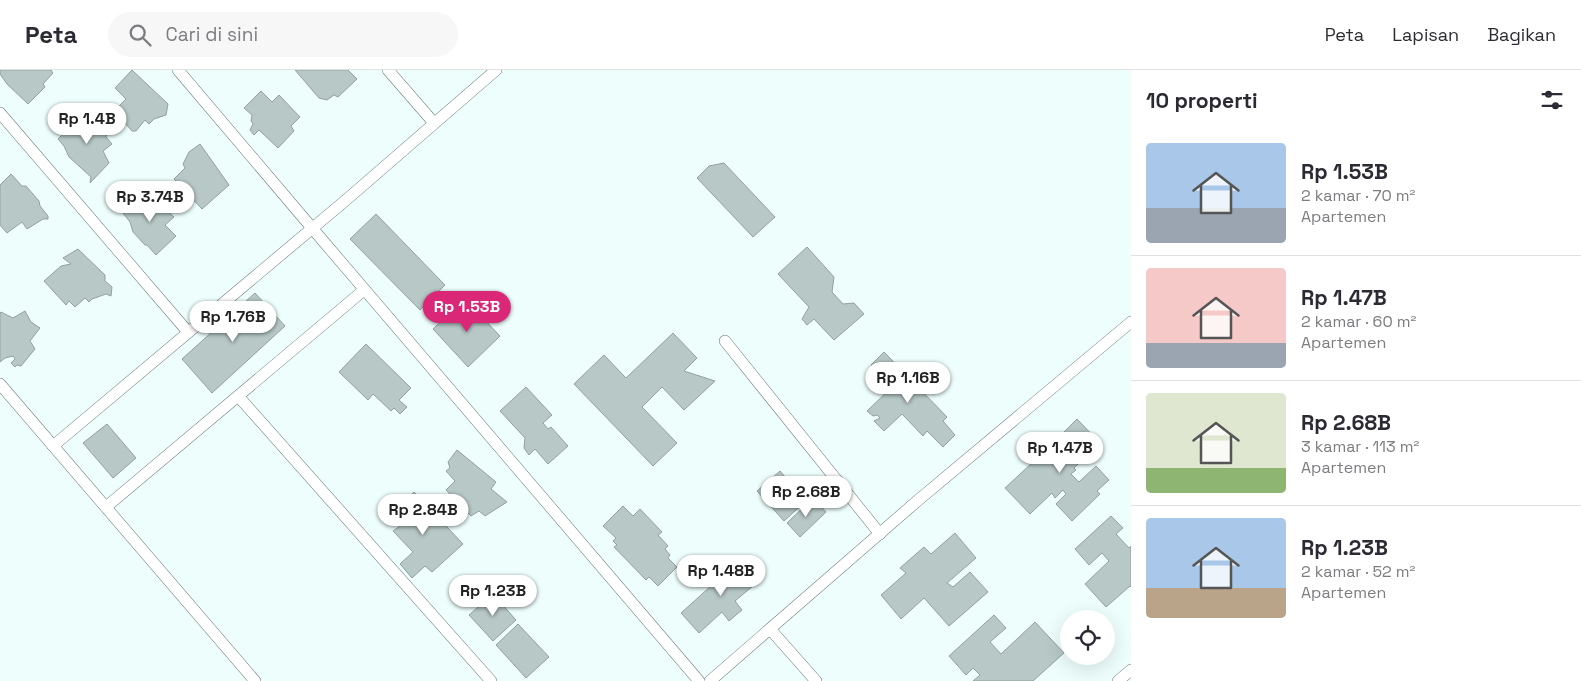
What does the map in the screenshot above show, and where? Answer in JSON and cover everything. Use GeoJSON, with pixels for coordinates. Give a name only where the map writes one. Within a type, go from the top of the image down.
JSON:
{"type":"FeatureCollection","features":[{"type":"Feature","properties":{"kind":"lane"},"geometry":{"type":"LineString","coordinates":[[178,70],[699,681]]}},
{"type":"Feature","properties":{"kind":"lane"},"geometry":{"type":"LineString","coordinates":[[388,70],[434,123]]}},
{"type":"Feature","properties":{"kind":"lane"},"geometry":{"type":"LineString","coordinates":[[53,446],[496,70]]}},
{"type":"Feature","properties":{"kind":"lane"},"geometry":{"type":"LineString","coordinates":[[0,113],[188,332]]}},
{"type":"Feature","properties":{"kind":"lane"},"geometry":{"type":"LineString","coordinates":[[106,508],[364,290]]}},
{"type":"Feature","properties":{"kind":"lane"},"geometry":{"type":"LineString","coordinates":[[710,681],[880,534],[1131,322]]}},
{"type":"Feature","properties":{"kind":"lane"},"geometry":{"type":"LineString","coordinates":[[726,341],[880,534]]}},
{"type":"Feature","properties":{"kind":"lane"},"geometry":{"type":"LineString","coordinates":[[0,384],[255,681]]}},
{"type":"Feature","properties":{"kind":"lane"},"geometry":{"type":"LineString","coordinates":[[238,396],[491,681]]}},
{"type":"Feature","properties":{"kind":"lane"},"geometry":{"type":"LineString","coordinates":[[770,629],[816,681]]}},
{"type":"Feature","properties":{"kind":"lane"},"geometry":{"type":"LineString","coordinates":[[1118,681],[1131,670]]}},
{"type":"Feature","properties":{"kind":"building"},"geometry":{"type":"Polygon","coordinates":[[[0,70],[51,70],[53,73],[43,84],[45,87],[28,104],[7,84],[0,74],[0,70]]]}},
{"type":"Feature","properties":{"kind":"building"},"geometry":{"type":"Polygon","coordinates":[[[132,70],[168,104],[166,115],[154,119],[149,124],[145,120],[136,131],[132,131],[114,111],[126,99],[115,88],[132,70]]]}},
{"type":"Feature","properties":{"kind":"building"},"geometry":{"type":"Polygon","coordinates":[[[295,70],[348,70],[357,79],[338,97],[334,95],[327,100],[319,98],[295,70]]]}},
{"type":"Feature","properties":{"kind":"building"},"geometry":{"type":"Polygon","coordinates":[[[261,91],[272,102],[279,95],[300,117],[291,126],[294,131],[278,148],[259,130],[254,135],[250,130],[253,124],[251,121],[252,115],[244,108],[261,91]]]}},
{"type":"Feature","properties":{"kind":"building"},"geometry":{"type":"Polygon","coordinates":[[[93,111],[107,133],[106,137],[112,144],[103,151],[109,163],[90,183],[91,177],[69,157],[58,139],[67,130],[76,127],[78,121],[93,111]]]}},
{"type":"Feature","properties":{"kind":"building"},"geometry":{"type":"Polygon","coordinates":[[[200,144],[229,185],[202,209],[174,179],[185,168],[183,164],[189,152],[200,144]]]}},
{"type":"Feature","properties":{"kind":"building"},"geometry":{"type":"Polygon","coordinates":[[[724,163],[775,217],[753,237],[697,178],[709,166],[724,163]]]}},
{"type":"Feature","properties":{"kind":"building"},"geometry":{"type":"Polygon","coordinates":[[[11,174],[22,186],[26,186],[39,201],[48,219],[43,219],[27,229],[22,222],[7,233],[0,225],[0,185],[11,174]]]}},
{"type":"Feature","properties":{"kind":"building"},"geometry":{"type":"Polygon","coordinates":[[[148,192],[163,211],[167,211],[174,217],[165,225],[176,236],[156,255],[133,232],[130,222],[123,213],[148,192]]]}},
{"type":"Feature","properties":{"kind":"building"},"geometry":{"type":"Polygon","coordinates":[[[376,214],[445,285],[420,310],[350,239],[376,214]]]}},
{"type":"Feature","properties":{"kind":"building"},"geometry":{"type":"Polygon","coordinates":[[[807,247],[834,277],[832,292],[843,304],[854,303],[864,314],[834,340],[814,319],[807,325],[802,319],[809,307],[778,274],[807,247]]]}},
{"type":"Feature","properties":{"kind":"building"},"geometry":{"type":"Polygon","coordinates":[[[78,249],[105,275],[105,281],[112,287],[111,296],[106,294],[89,302],[85,298],[75,307],[69,301],[66,305],[44,281],[61,266],[71,264],[63,258],[78,249]]]}},
{"type":"Feature","properties":{"kind":"building"},"geometry":{"type":"Polygon","coordinates":[[[255,293],[285,326],[212,393],[182,359],[255,293]]]}},
{"type":"Feature","properties":{"kind":"building"},"geometry":{"type":"Polygon","coordinates":[[[465,299],[500,336],[468,367],[433,329],[465,299]]]}},
{"type":"Feature","properties":{"kind":"building"},"geometry":{"type":"Polygon","coordinates":[[[25,311],[31,322],[40,328],[30,341],[35,349],[21,366],[17,365],[15,367],[11,363],[15,359],[13,356],[5,358],[0,362],[0,313],[13,318],[25,311]]]}},
{"type":"Feature","properties":{"kind":"building"},"geometry":{"type":"Polygon","coordinates":[[[673,333],[697,358],[684,371],[715,381],[684,410],[662,387],[642,407],[677,443],[653,466],[574,384],[604,355],[626,378],[673,333]]]}},
{"type":"Feature","properties":{"kind":"building"},"geometry":{"type":"Polygon","coordinates":[[[366,344],[411,388],[399,400],[407,407],[400,414],[394,408],[391,411],[373,394],[368,400],[339,372],[366,344]]]}},
{"type":"Feature","properties":{"kind":"building"},"geometry":{"type":"Polygon","coordinates":[[[884,352],[947,417],[943,421],[955,435],[943,447],[927,431],[923,436],[902,414],[884,431],[874,421],[880,418],[877,415],[873,416],[867,411],[892,387],[871,365],[884,352]]]}},
{"type":"Feature","properties":{"kind":"building"},"geometry":{"type":"Polygon","coordinates":[[[526,387],[552,415],[543,423],[548,429],[551,427],[568,446],[548,464],[535,449],[529,455],[524,448],[525,438],[500,411],[526,387]]]}},
{"type":"Feature","properties":{"kind":"building"},"geometry":{"type":"Polygon","coordinates":[[[1077,419],[1100,443],[1074,468],[1076,470],[1071,474],[1079,482],[1096,466],[1109,480],[1097,491],[1100,494],[1072,521],[1056,504],[1066,494],[1063,490],[1055,498],[1052,493],[1030,514],[1005,488],[1032,463],[1029,460],[1048,442],[1052,444],[1077,419]]]}},
{"type":"Feature","properties":{"kind":"building"},"geometry":{"type":"Polygon","coordinates":[[[107,424],[136,458],[113,478],[83,443],[107,424]]]}},
{"type":"Feature","properties":{"kind":"building"},"geometry":{"type":"Polygon","coordinates":[[[457,450],[496,482],[491,489],[507,502],[485,516],[479,511],[471,516],[446,490],[455,481],[446,471],[450,468],[448,462],[457,450]]]}},
{"type":"Feature","properties":{"kind":"building"},"geometry":{"type":"Polygon","coordinates":[[[780,471],[806,501],[784,521],[757,491],[780,471]]]}},
{"type":"Feature","properties":{"kind":"building"},"geometry":{"type":"Polygon","coordinates":[[[414,492],[463,544],[432,572],[425,566],[412,578],[400,564],[413,552],[393,531],[400,526],[390,515],[414,492]]]}},
{"type":"Feature","properties":{"kind":"building"},"geometry":{"type":"Polygon","coordinates":[[[813,498],[826,512],[800,537],[787,523],[813,498]]]}},
{"type":"Feature","properties":{"kind":"building"},"geometry":{"type":"Polygon","coordinates":[[[623,506],[633,516],[640,509],[662,532],[658,535],[668,546],[665,549],[670,555],[668,558],[677,567],[658,586],[649,577],[646,580],[614,547],[617,545],[613,541],[616,538],[603,526],[623,506]]]}},
{"type":"Feature","properties":{"kind":"building"},"geometry":{"type":"Polygon","coordinates":[[[1111,516],[1123,528],[1116,534],[1129,548],[1131,546],[1131,587],[1106,607],[1085,584],[1109,561],[1102,553],[1089,565],[1075,549],[1111,516]]]}},
{"type":"Feature","properties":{"kind":"building"},"geometry":{"type":"Polygon","coordinates":[[[955,533],[976,558],[947,583],[953,587],[970,572],[988,592],[949,626],[924,598],[901,619],[881,595],[906,573],[900,568],[924,547],[931,554],[955,533]]]}},
{"type":"Feature","properties":{"kind":"building"},"geometry":{"type":"Polygon","coordinates":[[[741,559],[760,580],[735,601],[742,610],[729,621],[722,612],[699,633],[681,613],[741,559]]]}},
{"type":"Feature","properties":{"kind":"building"},"geometry":{"type":"Polygon","coordinates":[[[493,594],[516,620],[493,641],[469,615],[493,594]]]}},
{"type":"Feature","properties":{"kind":"building"},"geometry":{"type":"Polygon","coordinates":[[[994,615],[1006,628],[990,642],[1001,654],[1035,622],[1060,649],[1060,657],[1033,681],[973,681],[980,675],[973,668],[966,675],[949,656],[994,615]]]}},
{"type":"Feature","properties":{"kind":"building"},"geometry":{"type":"Polygon","coordinates":[[[518,624],[549,657],[526,678],[496,645],[518,624]]]}}]}
